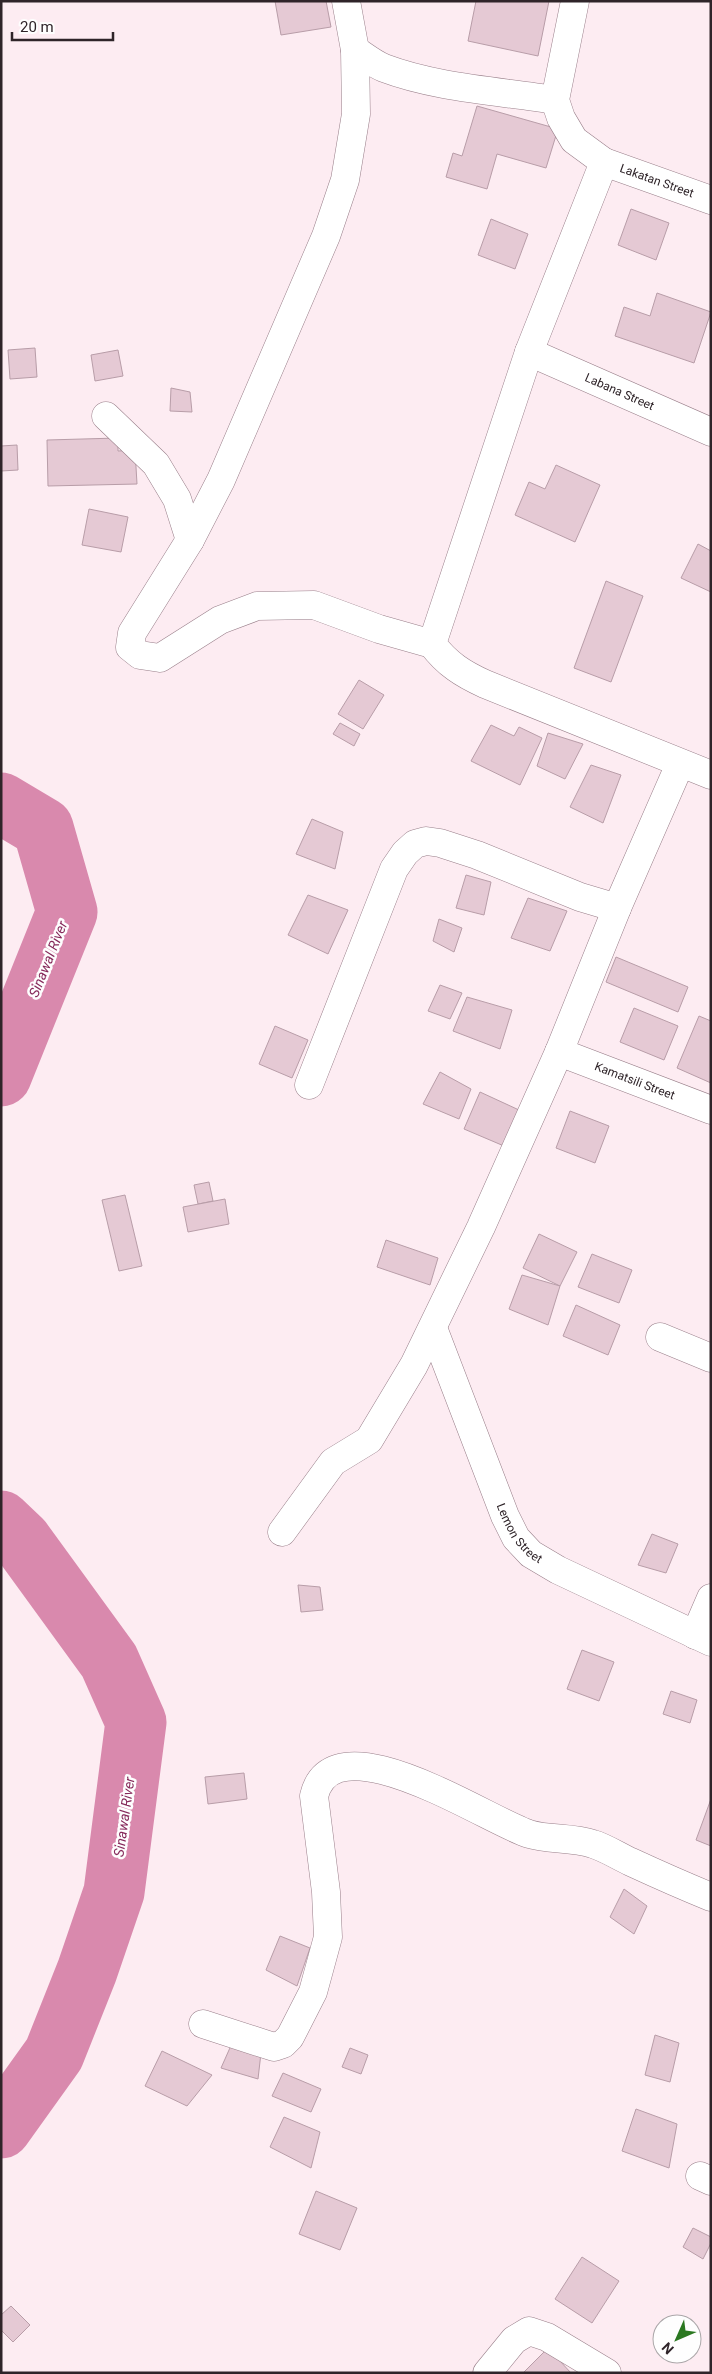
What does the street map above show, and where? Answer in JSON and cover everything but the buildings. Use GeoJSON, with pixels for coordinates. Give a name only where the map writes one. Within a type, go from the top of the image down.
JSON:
{"type":"FeatureCollection","features":[{"type":"Feature","properties":{"kind":"street"},"geometry":{"type":"LineString","coordinates":[[346,1],[355,50],[356,114],[345,180],[326,236],[221,480],[190,540],[132,633],[130,646],[140,655],[160,658],[220,620],[256,606],[314,606],[379,629],[432,644],[444,660],[477,681],[711,775]]}},
{"type":"Feature","properties":{"kind":"street"},"geometry":{"type":"LineString","coordinates":[[355,50],[382,68],[403,74],[440,82],[555,100],[576,1]]}},
{"type":"Feature","properties":{"kind":"street","name":"Lakatan Street"},"geometry":{"type":"LineString","coordinates":[[555,100],[561,118],[574,140],[604,162],[711,200]]}},
{"type":"Feature","properties":{"kind":"street"},"geometry":{"type":"LineString","coordinates":[[432,644],[529,352],[604,162]]}},
{"type":"Feature","properties":{"kind":"street","name":"Labana Street"},"geometry":{"type":"LineString","coordinates":[[529,352],[711,432]]}},
{"type":"Feature","properties":{"kind":"street"},"geometry":{"type":"LineString","coordinates":[[106,416],[156,464],[176,499],[190,540]]}},
{"type":"Feature","properties":{"kind":"street"},"geometry":{"type":"LineString","coordinates":[[282,1532],[333,1462],[369,1440],[414,1365],[559,1052],[617,908],[680,764]]}},
{"type":"Feature","properties":{"kind":"street"},"geometry":{"type":"LineString","coordinates":[[309,1085],[394,869],[405,853],[415,844],[426,841],[440,843],[477,855],[580,897],[617,908]]}},
{"type":"Feature","properties":{"kind":"street","name":"Kamatsili Street"},"geometry":{"type":"LineString","coordinates":[[559,1052],[711,1110]]}},
{"type":"Feature","properties":{"kind":"street","name":"Lemon Street"},"geometry":{"type":"LineString","coordinates":[[432,1328],[505,1516],[516,1538],[531,1554],[558,1570],[703,1639]]}},
{"type":"Feature","properties":{"kind":"street"},"geometry":{"type":"LineString","coordinates":[[660,1337],[711,1358]]}},
{"type":"Feature","properties":{"kind":"street"},"geometry":{"type":"LineString","coordinates":[[703,1639],[711,1598]]}},
{"type":"Feature","properties":{"kind":"street"},"geometry":{"type":"LineString","coordinates":[[203,2024],[274,2047],[283,2044],[290,2037],[313,1992],[328,1937],[326,1892],[314,1796],[316,1785],[323,1777],[346,1767],[366,1767],[402,1775],[530,1835],[592,1844],[711,1897]]}},
{"type":"Feature","properties":{"kind":"street"},"geometry":{"type":"LineString","coordinates":[[487,2373],[514,2340],[529,2331],[547,2337],[607,2373]]}},
{"type":"Feature","properties":{"kind":"waterway","name":"Sinawal River"},"geometry":{"type":"LineString","coordinates":[[1,803],[43,828],[67,912],[1,1076]]}},
{"type":"Feature","properties":{"kind":"waterway","name":"Sinawal River"},"geometry":{"type":"LineString","coordinates":[[1,1521],[21,1540],[109,1661],[136,1722],[114,1892],[87,1971],[54,2054],[1,2128]]}}]}
